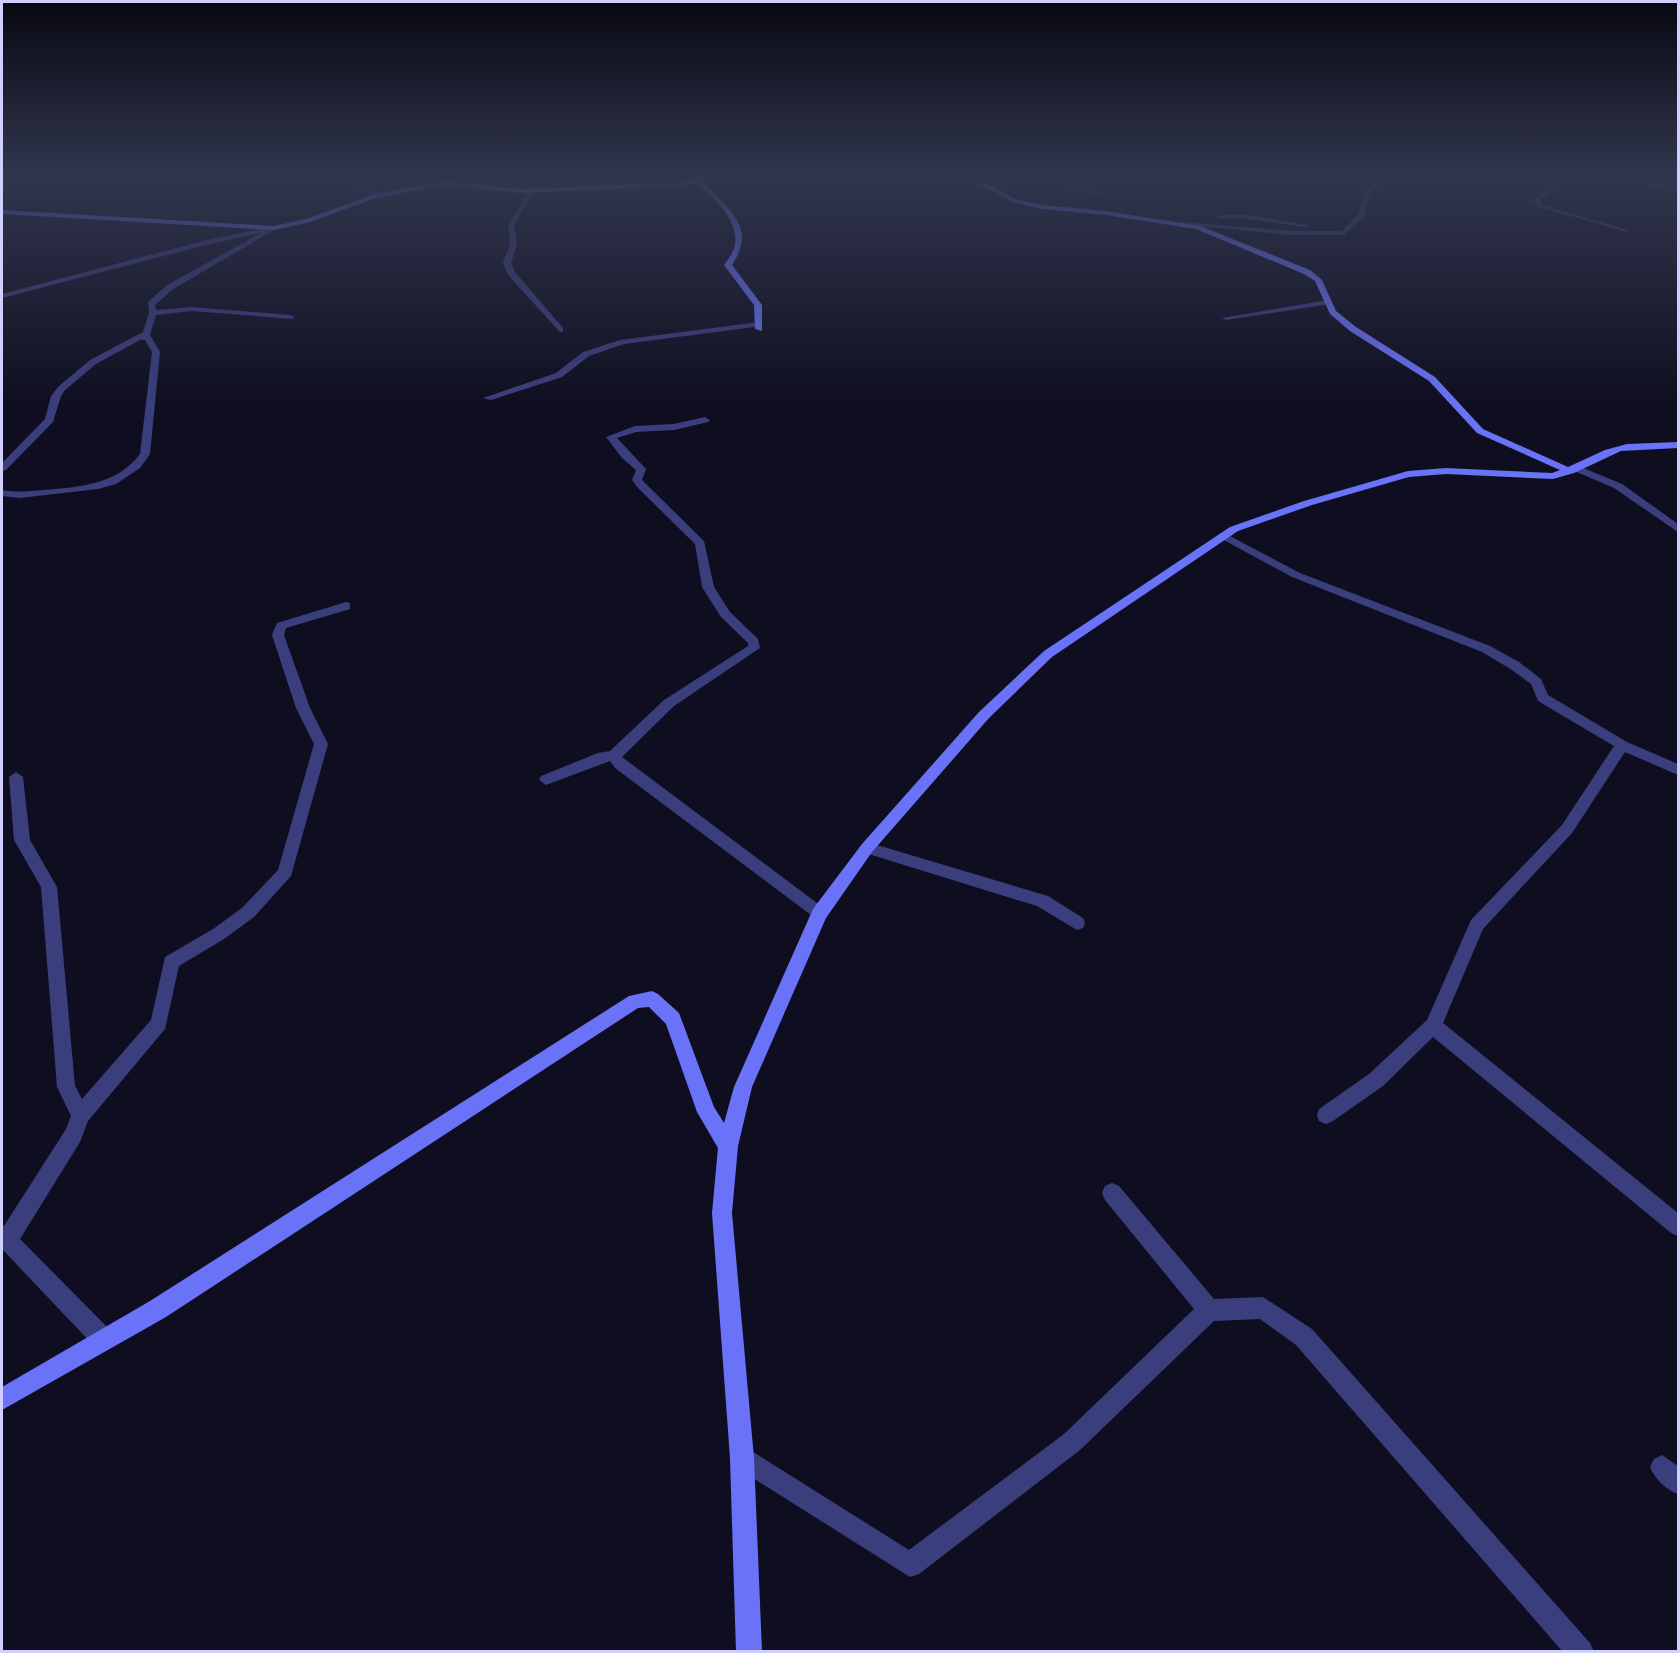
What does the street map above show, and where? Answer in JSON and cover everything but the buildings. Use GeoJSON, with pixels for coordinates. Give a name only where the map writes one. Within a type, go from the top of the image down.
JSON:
{"type":"FeatureCollection","features":[{"type":"Feature","properties":{"kind":"main road"},"geometry":{"type":"LineString","coordinates":[[737,254],[728,266],[758,304],[759,327]]}},
{"type":"Feature","properties":{"kind":"main road"},"geometry":{"type":"LineString","coordinates":[[1260,254],[1306,272],[1318,280],[1333,312],[1353,329],[1432,379],[1480,431],[1573,469]]}},
{"type":"Feature","properties":{"kind":"main road"},"geometry":{"type":"LineString","coordinates":[[749,1652],[742,1458],[722,1213],[728,1146],[743,1087],[819,914],[867,848],[984,715],[1048,654],[1234,530],[1308,503],[1408,474],[1446,471],[1553,476],[1628,447],[1678,445]]}},
{"type":"Feature","properties":{"kind":"main road"},"geometry":{"type":"LineString","coordinates":[[2,1400],[158,1309],[635,1001],[652,999],[673,1019],[706,1112],[728,1146]]}},
{"type":"Feature","properties":{"kind":"street"},"geometry":{"type":"LineString","coordinates":[[2,296],[56,284],[160,254]]}},
{"type":"Feature","properties":{"kind":"street"},"geometry":{"type":"LineString","coordinates":[[142,338],[147,333],[153,313],[151,304],[170,287],[228,254]]}},
{"type":"Feature","properties":{"kind":"street"},"geometry":{"type":"LineString","coordinates":[[511,254],[507,263],[511,273],[560,330]]}},
{"type":"Feature","properties":{"kind":"street"},"geometry":{"type":"LineString","coordinates":[[1226,318],[1328,302]]}},
{"type":"Feature","properties":{"kind":"street"},"geometry":{"type":"LineString","coordinates":[[153,313],[192,309],[290,317]]}},
{"type":"Feature","properties":{"kind":"street"},"geometry":{"type":"LineString","coordinates":[[488,398],[559,375],[586,354],[623,342],[759,327]]}},
{"type":"Feature","properties":{"kind":"street"},"geometry":{"type":"LineString","coordinates":[[2,468],[50,420],[56,396],[62,388],[93,362],[148,337],[156,351],[145,454],[141,463],[113,480],[87,489],[2,494]]}},
{"type":"Feature","properties":{"kind":"street"},"geometry":{"type":"LineString","coordinates":[[546,780],[603,757],[614,756],[669,703],[754,648],[754,642],[725,614],[708,587],[700,543],[642,486],[637,480],[640,469],[611,437],[635,429],[674,427],[705,420]]}},
{"type":"Feature","properties":{"kind":"street"},"geometry":{"type":"LineString","coordinates":[[1573,469],[1618,486],[1678,529]]}},
{"type":"Feature","properties":{"kind":"street"},"geometry":{"type":"LineString","coordinates":[[1224,536],[1296,575],[1486,649],[1514,665],[1536,682],[1543,698],[1622,745],[1678,770]]}},
{"type":"Feature","properties":{"kind":"street"},"geometry":{"type":"LineString","coordinates":[[103,1339],[5,1237],[73,1135],[81,1115],[159,1023],[171,962],[226,932],[273,890],[285,872],[321,744],[303,708],[278,635],[281,626],[345,606]]}},
{"type":"Feature","properties":{"kind":"street"},"geometry":{"type":"LineString","coordinates":[[1326,1115],[1376,1080],[1433,1026],[1478,925],[1567,829],[1622,745]]}},
{"type":"Feature","properties":{"kind":"street"},"geometry":{"type":"LineString","coordinates":[[614,756],[620,764],[819,914]]}},
{"type":"Feature","properties":{"kind":"street"},"geometry":{"type":"LineString","coordinates":[[16,777],[22,840],[49,887],[66,1087],[81,1115]]}},
{"type":"Feature","properties":{"kind":"street"},"geometry":{"type":"LineString","coordinates":[[867,848],[1042,901],[1077,923]]}},
{"type":"Feature","properties":{"kind":"street"},"geometry":{"type":"LineString","coordinates":[[1433,1026],[1678,1226]]}},
{"type":"Feature","properties":{"kind":"street"},"geometry":{"type":"LineString","coordinates":[[1112,1193],[1209,1310]]}},
{"type":"Feature","properties":{"kind":"street"},"geometry":{"type":"LineString","coordinates":[[742,1458],[910,1565],[1072,1442],[1209,1310],[1263,1308],[1304,1337],[1581,1652]]}}]}
